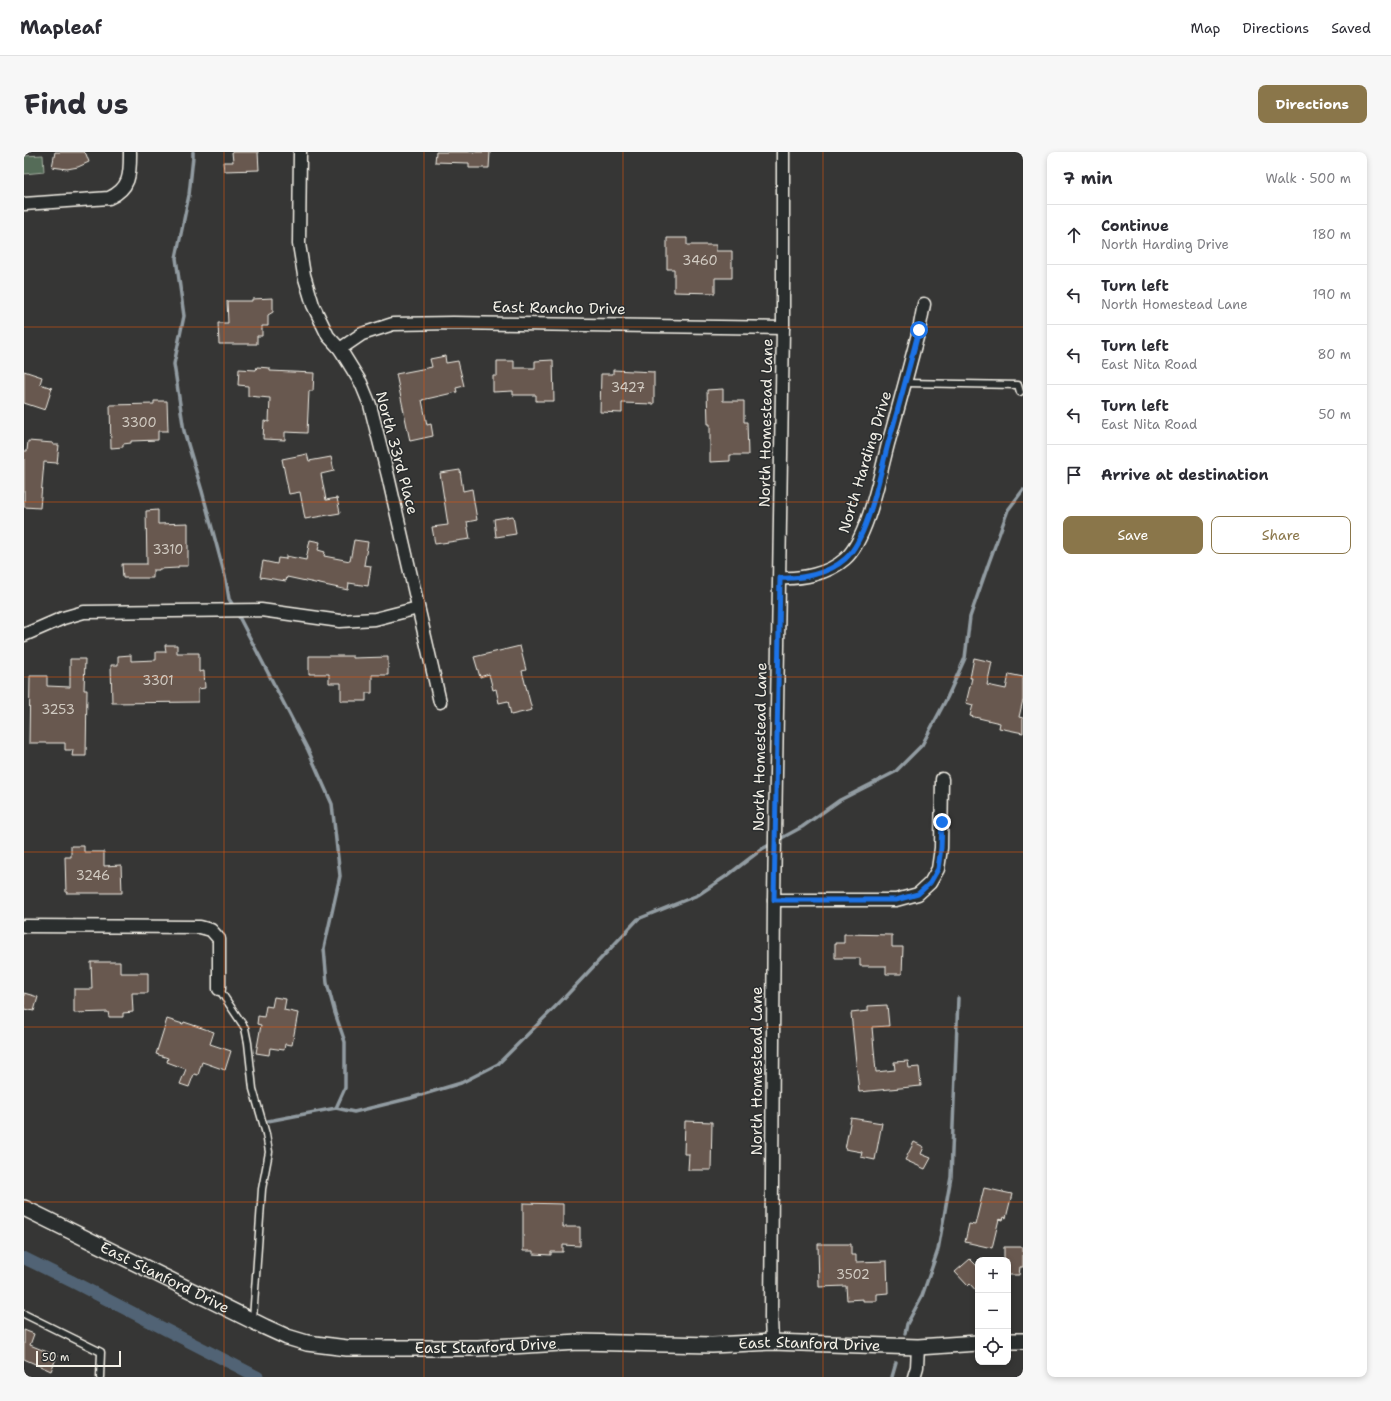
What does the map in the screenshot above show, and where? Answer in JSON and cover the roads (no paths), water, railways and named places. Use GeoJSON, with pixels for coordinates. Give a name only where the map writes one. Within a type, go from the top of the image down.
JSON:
{"type":"FeatureCollection","features":[{"type":"Feature","properties":{"kind":"street"},"geometry":{"type":"LineString","coordinates":[[24,204],[109,198],[118,194],[124,189],[128,179],[130,169],[130,152]]}},
{"type":"Feature","properties":{"kind":"street","name":"North 33rd Place"},"geometry":{"type":"LineString","coordinates":[[300,152],[299,244],[304,275],[316,311],[328,336],[340,350],[361,383],[370,404],[440,702]]}},
{"type":"Feature","properties":{"kind":"street","name":"North Homestead Lane"},"geometry":{"type":"LineString","coordinates":[[772,1342],[774,900],[780,578],[783,328],[783,152]]}},
{"type":"Feature","properties":{"kind":"street","name":"North Harding Drive"},"geometry":{"type":"LineString","coordinates":[[780,578],[792,578],[819,573],[834,567],[846,558],[858,543],[866,523],[875,492],[919,330],[924,304]]}},
{"type":"Feature","properties":{"kind":"street","name":"East Rancho Drive"},"geometry":{"type":"LineString","coordinates":[[340,350],[362,334],[393,324],[453,323],[783,328]]}},
{"type":"Feature","properties":{"kind":"street"},"geometry":{"type":"LineString","coordinates":[[24,635],[62,618],[84,612],[228,610],[277,611],[340,621],[375,619],[418,608]]}},
{"type":"Feature","properties":{"kind":"street"},"geometry":{"type":"LineString","coordinates":[[774,900],[896,900],[918,894],[930,883],[938,869],[941,848],[942,779]]}},
{"type":"Feature","properties":{"kind":"street"},"geometry":{"type":"LineString","coordinates":[[24,926],[200,927],[211,930],[219,939],[219,989]]}},
{"type":"Feature","properties":{"kind":"street","name":"East Stanford Drive"},"geometry":{"type":"LineString","coordinates":[[24,1208],[253,1321],[287,1337],[307,1343],[347,1348],[478,1348],[578,1342],[712,1345],[772,1342],[918,1347],[975,1343]]}},
{"type":"Feature","properties":{"kind":"street"},"geometry":{"type":"LineString","coordinates":[[1011,1341],[1023,1341]]}},
{"type":"Feature","properties":{"kind":"street"},"geometry":{"type":"LineString","coordinates":[[914,1377],[917,1367],[918,1347]]}},
{"type":"Feature","properties":{"kind":"lane"},"geometry":{"type":"LineString","coordinates":[[905,383],[1018,385],[1020,392]]}},
{"type":"Feature","properties":{"kind":"lane"},"geometry":{"type":"LineString","coordinates":[[219,989],[245,1028],[253,1089],[266,1134],[269,1152],[262,1189],[253,1321]]}},
{"type":"Feature","properties":{"kind":"lane"},"geometry":{"type":"LineString","coordinates":[[24,1314],[101,1352],[100,1377]]}},
{"type":"Feature","properties":{"kind":"waterway"},"geometry":{"type":"LineString","coordinates":[[193,152],[189,195],[176,258],[184,316],[174,364],[184,431],[226,580],[229,599],[234,607]]}},
{"type":"Feature","properties":{"kind":"waterway"},"geometry":{"type":"LineString","coordinates":[[778,840],[802,827],[840,800],[895,772],[922,745],[947,698],[965,658],[970,617],[1008,510],[1023,490]]}},
{"type":"Feature","properties":{"kind":"waterway"},"geometry":{"type":"LineString","coordinates":[[237,613],[308,750],[332,804],[340,876],[324,948],[327,983],[345,1042],[345,1088],[336,1108]]}},
{"type":"Feature","properties":{"kind":"waterway"},"geometry":{"type":"LineString","coordinates":[[268,1121],[336,1108],[354,1112],[411,1098],[461,1083],[498,1064],[564,998],[638,919],[698,895],[728,875],[762,849],[773,843]]}},
{"type":"Feature","properties":{"kind":"waterway"},"geometry":{"type":"LineString","coordinates":[[905,1334],[907,1324],[922,1296],[938,1250],[951,1177],[958,998]]}},
{"type":"Feature","properties":{"kind":"waterway"},"geometry":{"type":"LineString","coordinates":[[24,1258],[258,1377]]}},
{"type":"Feature","properties":{"kind":"waterway"},"geometry":{"type":"LineString","coordinates":[[892,1377],[896,1363]]}}]}
